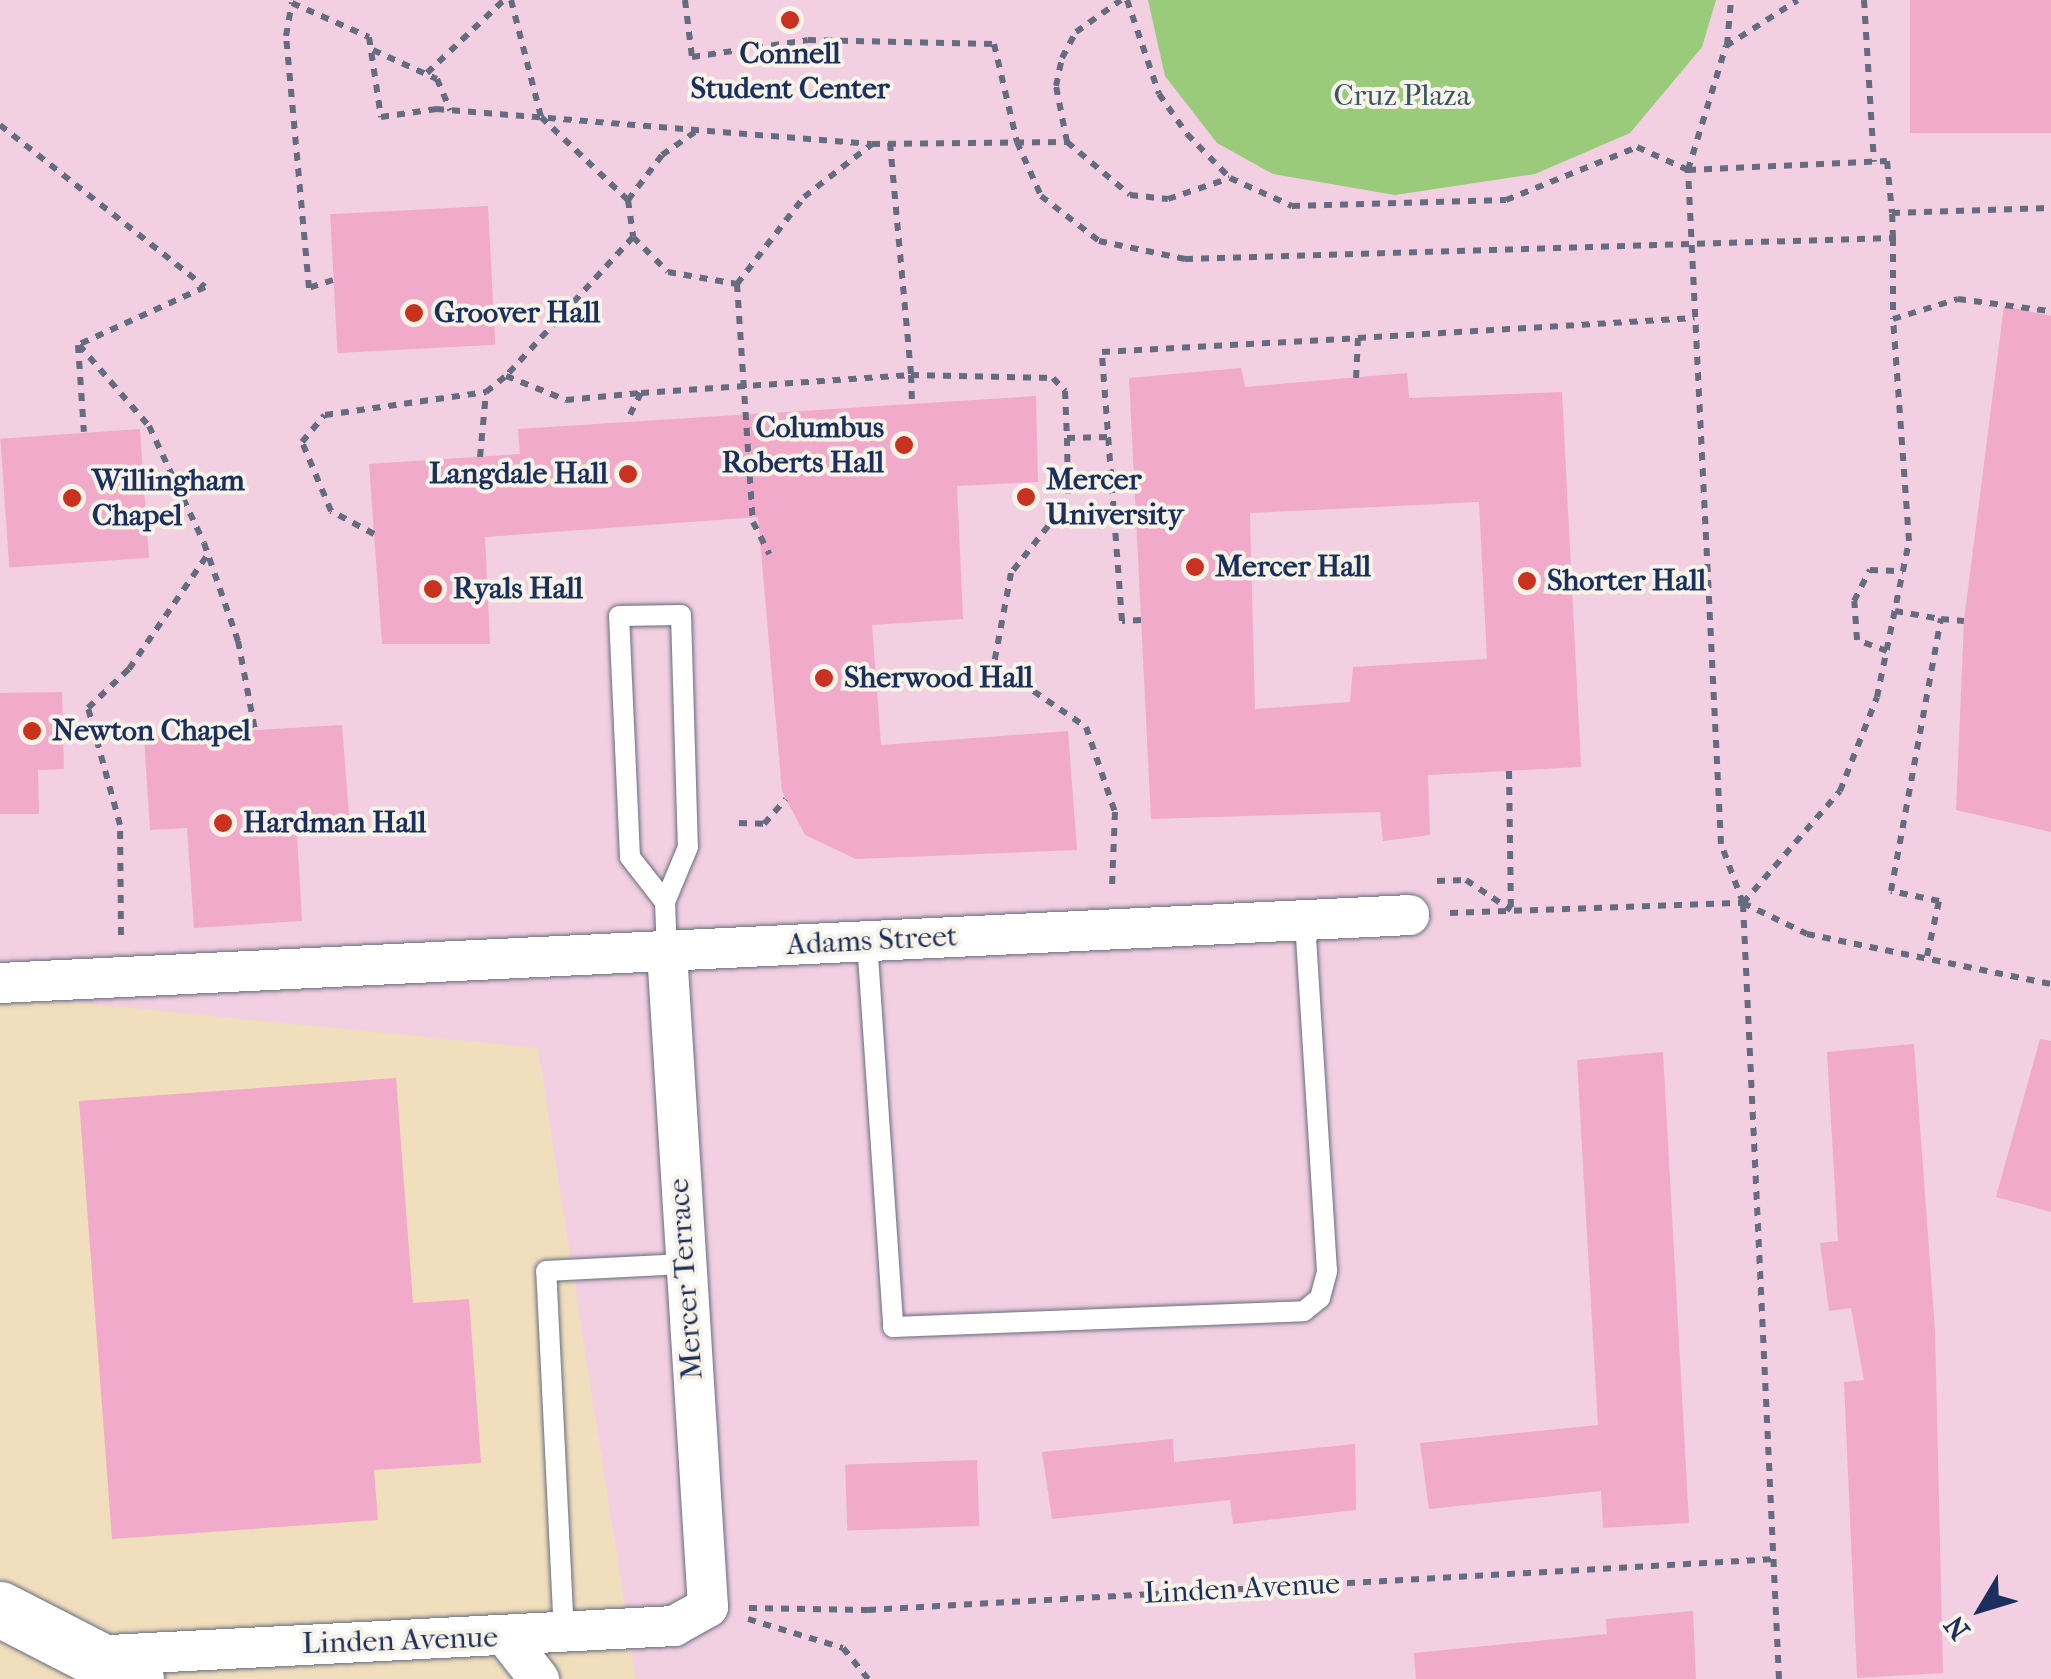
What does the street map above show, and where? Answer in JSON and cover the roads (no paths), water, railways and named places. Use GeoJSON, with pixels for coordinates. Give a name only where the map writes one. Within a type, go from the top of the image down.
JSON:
{"type":"FeatureCollection","features":[{"type":"Feature","properties":{"kind":"street","name":"Adams Street"},"geometry":{"type":"LineString","coordinates":[[0,983],[1409,915]]}},
{"type":"Feature","properties":{"kind":"street","name":"Mercer Terrace"},"geometry":{"type":"LineString","coordinates":[[666,951],[708,1607]]}},
{"type":"Feature","properties":{"kind":"street","name":"Linden Avenue"},"geometry":{"type":"LineString","coordinates":[[87,1656],[507,1638],[674,1626],[708,1607]]}},
{"type":"Feature","properties":{"kind":"street"},"geometry":{"type":"LineString","coordinates":[[0,1609],[136,1679]]}},
{"type":"Feature","properties":{"kind":"street"},"geometry":{"type":"LineString","coordinates":[[507,1638],[539,1679]]}},
{"type":"Feature","properties":{"kind":"lane"},"geometry":{"type":"LineString","coordinates":[[664,902],[630,857],[619,616],[680,615],[688,847],[664,902],[666,951]]}},
{"type":"Feature","properties":{"kind":"lane"},"geometry":{"type":"LineString","coordinates":[[866,941],[893,1328],[1304,1311],[1320,1298],[1326,1271],[1305,920]]}},
{"type":"Feature","properties":{"kind":"lane"},"geometry":{"type":"LineString","coordinates":[[564,1634],[546,1270],[684,1264]]}},
{"type":"Feature","properties":{"kind":"place","name":"Connell Student Center"},"geometry":{"type":"Point","coordinates":[790,20]}},
{"type":"Feature","properties":{"kind":"place","name":"Groover Hall"},"geometry":{"type":"Point","coordinates":[414,313]}},
{"type":"Feature","properties":{"kind":"place","name":"Columbus Roberts Hall"},"geometry":{"type":"Point","coordinates":[904,445]}},
{"type":"Feature","properties":{"kind":"place","name":"Langdale Hall"},"geometry":{"type":"Point","coordinates":[628,474]}},
{"type":"Feature","properties":{"kind":"place","name":"Mercer University"},"geometry":{"type":"Point","coordinates":[1026,497]}},
{"type":"Feature","properties":{"kind":"place","name":"Willingham Chapel"},"geometry":{"type":"Point","coordinates":[72,498]}},
{"type":"Feature","properties":{"kind":"place","name":"Mercer Hall"},"geometry":{"type":"Point","coordinates":[1195,567]}},
{"type":"Feature","properties":{"kind":"place","name":"Shorter Hall"},"geometry":{"type":"Point","coordinates":[1527,581]}},
{"type":"Feature","properties":{"kind":"place","name":"Ryals Hall"},"geometry":{"type":"Point","coordinates":[433,589]}},
{"type":"Feature","properties":{"kind":"place","name":"Sherwood Hall"},"geometry":{"type":"Point","coordinates":[824,678]}},
{"type":"Feature","properties":{"kind":"place","name":"Newton Chapel"},"geometry":{"type":"Point","coordinates":[32,731]}},
{"type":"Feature","properties":{"kind":"place","name":"Hardman Hall"},"geometry":{"type":"Point","coordinates":[223,823]}},
{"type":"Feature","properties":{"kind":"park label","name":"Cruz Plaza"},"geometry":{"type":"Point","coordinates":[1402,96]}}]}
